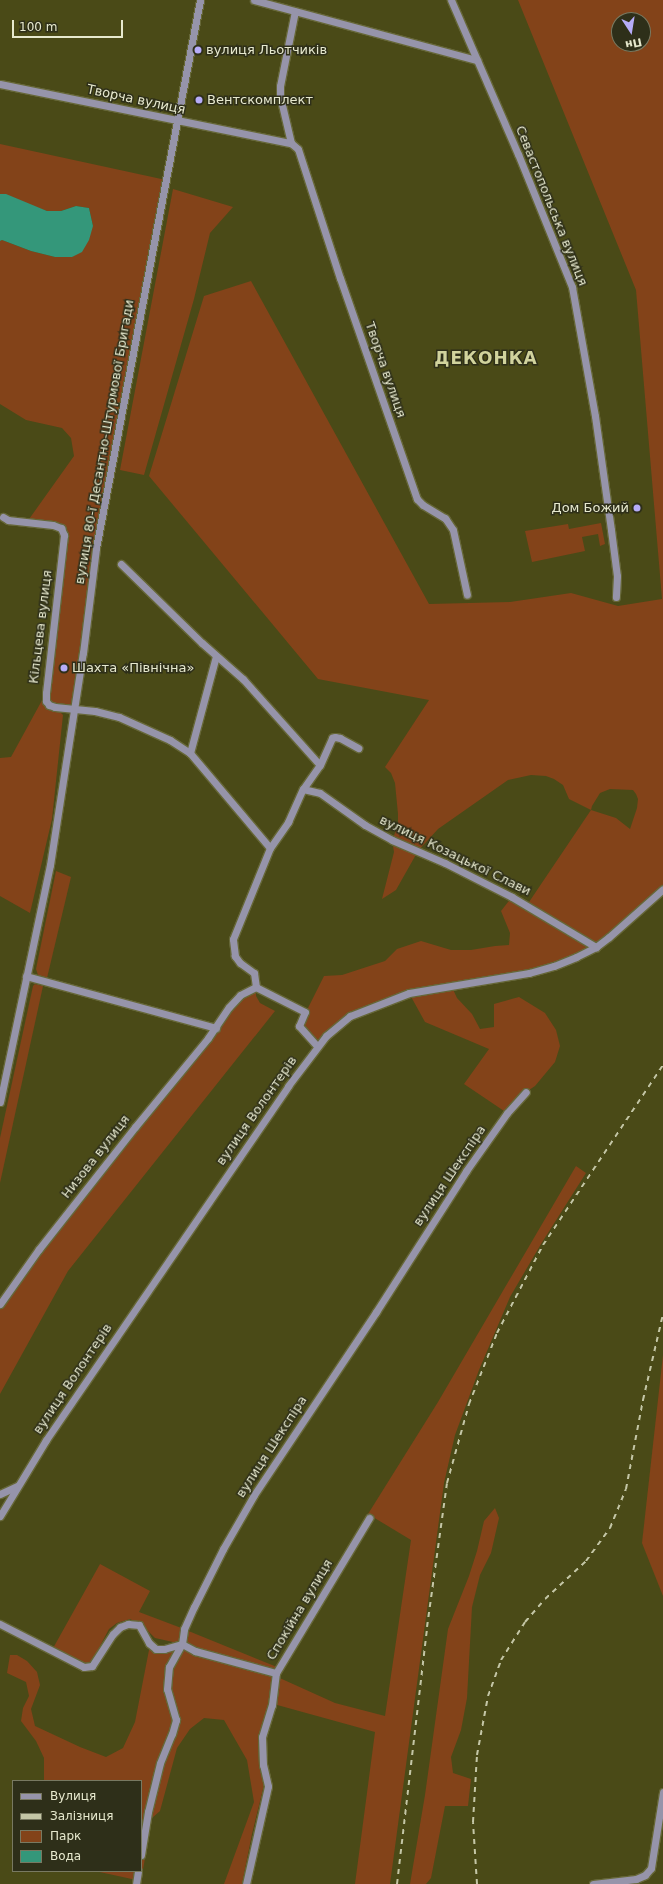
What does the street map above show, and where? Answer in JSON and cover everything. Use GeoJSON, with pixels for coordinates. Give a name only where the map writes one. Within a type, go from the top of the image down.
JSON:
{"type":"FeatureCollection","features":[{"type":"Feature","properties":{"kind":"street","name":"вулиця 80-ї Десантно-Штурмової Бригади"},"geometry":{"type":"LineString","coordinates":[[0,1102],[50,865],[74,709],[96,548],[200,0]]}},
{"type":"Feature","properties":{"kind":"street"},"geometry":{"type":"LineString","coordinates":[[254,0],[477,60]]}},
{"type":"Feature","properties":{"kind":"street","name":"Севастопольська вулиця"},"geometry":{"type":"LineString","coordinates":[[451,0],[518,154],[572,287],[595,416],[617,576],[616,597]]}},
{"type":"Feature","properties":{"kind":"street","name":"Творча вулиця"},"geometry":{"type":"LineString","coordinates":[[291,143],[280,96],[280,86],[295,11]]}},
{"type":"Feature","properties":{"kind":"street","name":"Творча вулиця"},"geometry":{"type":"LineString","coordinates":[[0,84],[291,143],[298,149],[340,278],[417,499],[423,505],[445,518],[453,530],[467,595]]}},
{"type":"Feature","properties":{"kind":"street","name":"Кільцева вулиця"},"geometry":{"type":"LineString","coordinates":[[3,517],[8,520],[52,524],[60,528],[64,535],[46,701],[55,707],[95,711],[118,717],[170,740],[190,753],[270,848]]}},
{"type":"Feature","properties":{"kind":"street"},"geometry":{"type":"LineString","coordinates":[[121,564],[216,656],[244,679],[320,765]]}},
{"type":"Feature","properties":{"kind":"street"},"geometry":{"type":"LineString","coordinates":[[190,753],[216,656]]}},
{"type":"Feature","properties":{"kind":"street"},"geometry":{"type":"LineString","coordinates":[[317,1046],[299,1026],[305,1012],[256,987],[254,973],[240,963],[235,956],[233,939],[270,848],[288,822],[303,789],[320,765],[329,744],[335,737],[358,748]]}},
{"type":"Feature","properties":{"kind":"street","name":"вулиця Козацької Слави"},"geometry":{"type":"LineString","coordinates":[[303,789],[320,793],[365,825],[392,840],[445,863],[512,897],[596,947]]}},
{"type":"Feature","properties":{"kind":"street","name":"вулиця Волонтерів"},"geometry":{"type":"LineString","coordinates":[[0,1516],[17,1486],[68,1408],[317,1046],[350,1016],[389,1000],[416,991],[530,973],[554,966],[596,947],[663,889]]}},
{"type":"Feature","properties":{"kind":"street"},"geometry":{"type":"LineString","coordinates":[[26,976],[216,1028]]}},
{"type":"Feature","properties":{"kind":"street","name":"Низова вулиця"},"geometry":{"type":"LineString","coordinates":[[0,1304],[39,1249],[216,1028],[240,995],[256,987]]}},
{"type":"Feature","properties":{"kind":"street","name":"вулиця Шекспіра"},"geometry":{"type":"LineString","coordinates":[[142,1849],[160,1763],[176,1720],[169,1697],[169,1667],[182,1644],[184,1629],[223,1549],[254,1495],[376,1312],[466,1171],[507,1113],[526,1092]]}},
{"type":"Feature","properties":{"kind":"street"},"geometry":{"type":"LineString","coordinates":[[0,1494],[17,1486]]}},
{"type":"Feature","properties":{"kind":"street","name":"Спокійна вулиця"},"geometry":{"type":"LineString","coordinates":[[246,1884],[268,1786],[263,1765],[262,1738],[272,1705],[276,1673],[369,1518]]}},
{"type":"Feature","properties":{"kind":"street"},"geometry":{"type":"LineString","coordinates":[[0,1624],[84,1667],[92,1666],[113,1634],[120,1627],[128,1624],[139,1626],[148,1642],[156,1649],[164,1649],[182,1644],[195,1651],[276,1673]]}},
{"type":"Feature","properties":{"kind":"street"},"geometry":{"type":"LineString","coordinates":[[593,1884],[636,1879],[645,1875],[651,1868],[663,1792]]}},
{"type":"Feature","properties":{"kind":"street"},"geometry":{"type":"LineString","coordinates":[[136,1884],[138,1872]]}},
{"type":"Feature","properties":{"kind":"green space"},"geometry":{"type":"Polygon","coordinates":[[[518,0],[663,0],[663,889],[609,937],[554,966],[451,985],[457,998],[472,1014],[480,1029],[494,1027],[494,1004],[519,997],[545,1013],[556,1030],[560,1046],[555,1062],[535,1086],[526,1092],[507,1113],[464,1084],[489,1049],[425,1022],[409,993],[350,1016],[317,1046],[299,1026],[324,976],[342,975],[385,961],[397,949],[421,941],[451,950],[471,950],[509,945],[510,933],[501,911],[512,897],[527,905],[591,810],[569,799],[563,785],[546,776],[531,775],[508,780],[438,829],[418,851],[396,890],[382,899],[394,852],[392,840],[398,826],[395,783],[391,773],[385,767],[429,700],[318,679],[149,476],[204,296],[251,281],[429,604],[510,602],[571,593],[618,606],[662,599],[636,290],[518,0]],[[610,789],[600,793],[591,810],[616,818],[630,829],[637,808],[638,799],[633,790],[610,789]]]}},
{"type":"Feature","properties":{"kind":"green space"},"geometry":{"type":"Polygon","coordinates":[[[0,144],[166,180],[110,470],[74,709],[55,707],[63,715],[52,819],[30,913],[0,896],[0,758],[11,757],[46,693],[63,543],[60,528],[27,522],[74,456],[71,438],[62,428],[26,420],[0,404],[0,241],[2,240],[31,251],[55,257],[72,257],[93,226],[89,208],[76,206],[61,211],[47,211],[0,194],[0,144]]]}},
{"type":"Feature","properties":{"kind":"green space"},"geometry":{"type":"Polygon","coordinates":[[[173,189],[233,207],[210,233],[194,299],[144,475],[120,470],[173,189]]]}},
{"type":"Feature","properties":{"kind":"green space"},"geometry":{"type":"Polygon","coordinates":[[[601,523],[605,544],[600,546],[598,534],[582,537],[585,551],[532,562],[525,531],[568,524],[569,529],[601,523]]]}},
{"type":"Feature","properties":{"kind":"green space"},"geometry":{"type":"Polygon","coordinates":[[[56,871],[71,877],[47,978],[38,975],[36,969],[56,871]]]}},
{"type":"Feature","properties":{"kind":"green space"},"geometry":{"type":"Polygon","coordinates":[[[35,984],[43,986],[0,1183],[0,1138],[33,986],[35,984]]]}},
{"type":"Feature","properties":{"kind":"green space"},"geometry":{"type":"Polygon","coordinates":[[[256,987],[256,996],[260,1003],[275,1011],[68,1271],[0,1394],[0,1304],[229,1007],[256,987]]]}},
{"type":"Feature","properties":{"kind":"green space"},"geometry":{"type":"Polygon","coordinates":[[[576,1166],[586,1173],[541,1244],[510,1297],[479,1370],[455,1435],[444,1483],[390,1884],[355,1884],[375,1732],[270,1703],[259,1738],[259,1765],[264,1785],[242,1884],[224,1884],[254,1802],[247,1760],[224,1720],[204,1718],[190,1729],[177,1748],[160,1811],[152,1818],[141,1881],[100,1872],[142,1872],[142,1780],[44,1780],[44,1758],[36,1741],[21,1721],[23,1708],[29,1696],[26,1682],[7,1673],[10,1655],[17,1655],[27,1661],[37,1672],[40,1685],[31,1709],[35,1726],[80,1747],[106,1757],[123,1748],[135,1722],[149,1650],[164,1651],[182,1647],[273,1675],[335,1703],[385,1716],[411,1540],[368,1514],[438,1402],[576,1166]]]}},
{"type":"Feature","properties":{"kind":"green space"},"geometry":{"type":"Polygon","coordinates":[[[663,1355],[663,1596],[642,1543],[663,1355]]]}},
{"type":"Feature","properties":{"kind":"green space"},"geometry":{"type":"Polygon","coordinates":[[[495,1508],[499,1518],[491,1553],[480,1575],[472,1607],[467,1698],[461,1730],[451,1757],[453,1773],[471,1779],[468,1806],[445,1806],[431,1878],[426,1884],[410,1884],[425,1795],[448,1629],[469,1576],[484,1521],[495,1508]]]}},
{"type":"Feature","properties":{"kind":"green space"},"geometry":{"type":"Polygon","coordinates":[[[100,1564],[150,1591],[139,1612],[184,1629],[182,1644],[155,1638],[142,1625],[130,1619],[117,1623],[109,1629],[89,1667],[52,1650],[100,1564]]]}},
{"type":"Feature","properties":{"kind":"green space"},"geometry":{"type":"Polygon","coordinates":[[[186,1630],[277,1667],[275,1671],[196,1649],[184,1642],[186,1630]]]}},
{"type":"Feature","properties":{"kind":"water"},"geometry":{"type":"Polygon","coordinates":[[[0,194],[6,194],[47,211],[61,211],[76,206],[89,208],[93,226],[89,240],[82,252],[72,257],[55,257],[31,251],[2,240],[0,241],[0,194]]]}},
{"type":"Feature","properties":{"kind":"railway"},"geometry":{"type":"LineString","coordinates":[[397,1884],[427,1627],[447,1483],[469,1404],[497,1333],[543,1245],[663,1065]]}},
{"type":"Feature","properties":{"kind":"railway"},"geometry":{"type":"LineString","coordinates":[[477,1884],[473,1822],[477,1755],[488,1696],[501,1660],[525,1622],[545,1599],[586,1561],[610,1528],[626,1489],[643,1400],[663,1314]]}},
{"type":"Feature","properties":{"kind":"place","name":"вулиця Льотчиків"},"geometry":{"type":"Point","coordinates":[198,50]}},
{"type":"Feature","properties":{"kind":"place","name":"Вентскомплект"},"geometry":{"type":"Point","coordinates":[199,100]}},
{"type":"Feature","properties":{"kind":"place","name":"Дом Божий"},"geometry":{"type":"Point","coordinates":[637,508]}},
{"type":"Feature","properties":{"kind":"place","name":"Шахта «Північна»"},"geometry":{"type":"Point","coordinates":[64,668]}},
{"type":"Feature","properties":{"kind":"district","name":"ДЕКОНКА"},"geometry":{"type":"Point","coordinates":[486,359]}}]}
